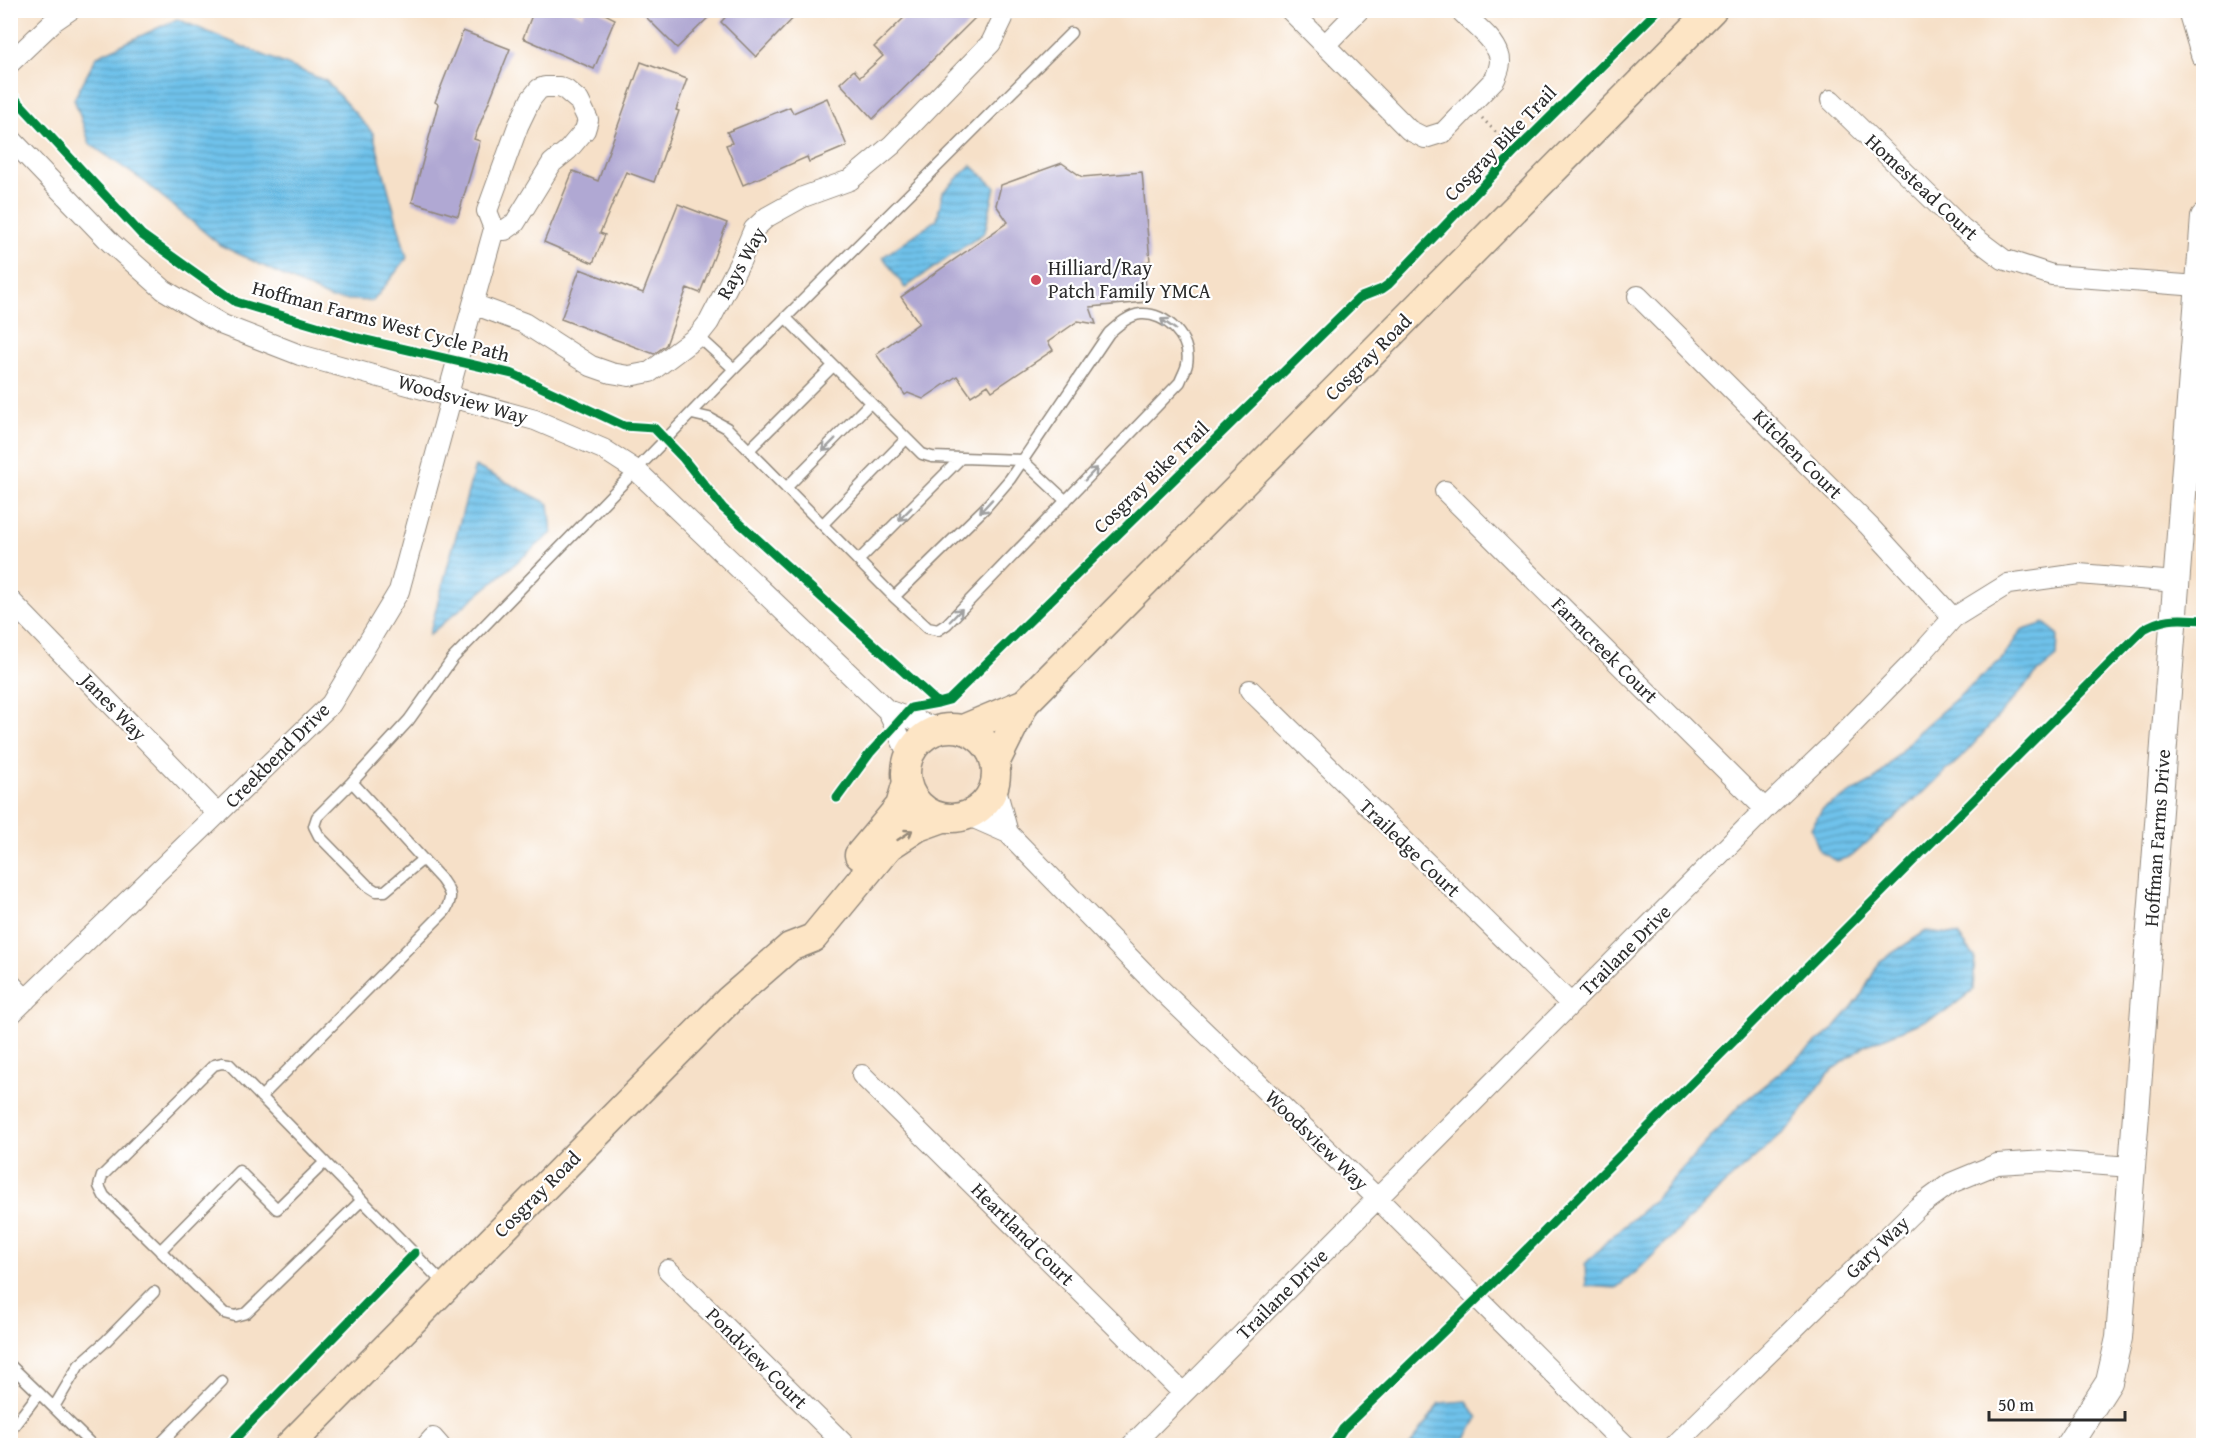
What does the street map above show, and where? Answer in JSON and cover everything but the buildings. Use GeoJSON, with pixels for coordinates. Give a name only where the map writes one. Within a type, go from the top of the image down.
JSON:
{"type":"FeatureCollection","features":[{"type":"Feature","properties":{"kind":"main road","name":"Cosgray Road"},"geometry":{"type":"LineString","coordinates":[[995,774],[1025,703],[1712,10]]}},
{"type":"Feature","properties":{"kind":"main road","name":"Cosgray Road"},"geometry":{"type":"LineString","coordinates":[[951,729],[1025,703]]}},
{"type":"Feature","properties":{"kind":"main road"},"geometry":{"type":"LineString","coordinates":[[951,729],[975,734],[984,742],[991,751],[995,774],[985,803],[955,816],[932,814],[916,801],[908,769],[916,744],[927,735],[951,729]]}},
{"type":"Feature","properties":{"kind":"main road","name":"Cosgray Road"},"geometry":{"type":"LineString","coordinates":[[790,947],[800,924],[900,806],[908,769]]}},
{"type":"Feature","properties":{"kind":"main road","name":"Cosgray Road"},"geometry":{"type":"LineString","coordinates":[[289,1446],[729,1000],[790,947],[813,938],[889,846],[918,827],[955,816]]}},
{"type":"Feature","properties":{"kind":"street"},"geometry":{"type":"LineString","coordinates":[[10,63],[54,21],[70,10]]}},
{"type":"Feature","properties":{"kind":"street","name":"Rays Way"},"geometry":{"type":"LineString","coordinates":[[473,304],[524,323],[573,356],[611,374],[629,376],[650,372],[699,336],[714,312],[754,229],[767,217],[803,197],[850,180],[892,145],[991,43],[1003,10]]}},
{"type":"Feature","properties":{"kind":"street"},"geometry":{"type":"LineString","coordinates":[[1290,10],[1408,130],[1425,138],[1444,132],[1495,79],[1500,68],[1499,55],[1488,39],[1460,10]]}},
{"type":"Feature","properties":{"kind":"street"},"geometry":{"type":"LineString","coordinates":[[1324,45],[1359,10]]}},
{"type":"Feature","properties":{"kind":"street"},"geometry":{"type":"LineString","coordinates":[[2191,10],[2204,54]]}},
{"type":"Feature","properties":{"kind":"street"},"geometry":{"type":"LineString","coordinates":[[545,87],[559,87],[566,90],[579,101],[588,120],[585,130],[568,150],[552,163],[515,223],[506,230],[494,229],[488,211],[518,126],[531,99],[539,89],[545,87]]}},
{"type":"Feature","properties":{"kind":"street","name":"Homestead Court"},"geometry":{"type":"LineString","coordinates":[[1831,100],[1962,228],[2003,259],[2052,274],[2198,286]]}},
{"type":"Feature","properties":{"kind":"street","name":"Woodsview Way"},"geometry":{"type":"LineString","coordinates":[[10,138],[111,243],[164,290],[223,325],[300,355],[535,420],[603,449],[637,471],[887,710],[908,769]]}},
{"type":"Feature","properties":{"kind":"street","name":"Hoffman Farms Drive"},"geometry":{"type":"LineString","coordinates":[[2068,1446],[2109,1382],[2119,1338],[2204,217]]}},
{"type":"Feature","properties":{"kind":"street","name":"Creekbend Drive"},"geometry":{"type":"LineString","coordinates":[[10,1015],[331,704],[399,591],[494,229]]}},
{"type":"Feature","properties":{"kind":"street","name":"Kitchen Court"},"geometry":{"type":"LineString","coordinates":[[1638,296],[1869,526],[1953,618]]}},
{"type":"Feature","properties":{"kind":"street","name":"Farmcreek Court"},"geometry":{"type":"LineString","coordinates":[[1445,491],[1765,808]]}},
{"type":"Feature","properties":{"kind":"street","name":"Trailane Drive"},"geometry":{"type":"LineString","coordinates":[[1131,1446],[1765,808],[1836,741],[1953,618],[2008,584],[2079,574],[2176,582]]}},
{"type":"Feature","properties":{"kind":"street","name":"Janes Way"},"geometry":{"type":"LineString","coordinates":[[10,600],[218,814]]}},
{"type":"Feature","properties":{"kind":"street","name":"Trailedge Court"},"geometry":{"type":"LineString","coordinates":[[1250,690],[1571,1004]]}},
{"type":"Feature","properties":{"kind":"street","name":"Woodsview Way"},"geometry":{"type":"LineString","coordinates":[[887,710],[951,729]]}},
{"type":"Feature","properties":{"kind":"street","name":"Woodsview Way"},"geometry":{"type":"LineString","coordinates":[[995,774],[1008,833]]}},
{"type":"Feature","properties":{"kind":"street","name":"Woodsview Way"},"geometry":{"type":"LineString","coordinates":[[955,816],[1008,833],[1156,985],[1378,1199],[1626,1446]]}},
{"type":"Feature","properties":{"kind":"street"},"geometry":{"type":"LineString","coordinates":[[10,983],[26,1000]]}},
{"type":"Feature","properties":{"kind":"street","name":"Heartland Court"},"geometry":{"type":"LineString","coordinates":[[862,1076],[1183,1393]]}},
{"type":"Feature","properties":{"kind":"street","name":"Gary Way"},"geometry":{"type":"LineString","coordinates":[[1674,1446],[1918,1208],[1951,1183],[1997,1164],[2047,1161],[2132,1167]]}},
{"type":"Feature","properties":{"kind":"street","name":"Pondview Court"},"geometry":{"type":"LineString","coordinates":[[668,1270],[846,1446]]}},
{"type":"Feature","properties":{"kind":"lane"},"geometry":{"type":"LineString","coordinates":[[423,859],[385,891],[376,891],[368,886],[319,836],[314,826],[317,816],[409,720],[453,658],[734,369],[1071,33]]}},
{"type":"Feature","properties":{"kind":"lane"},"geometry":{"type":"LineString","coordinates":[[692,414],[709,418],[727,428],[894,597],[928,628],[938,630],[947,624],[1180,382],[1187,365],[1188,354],[1179,332],[1162,319],[1141,314],[1119,324],[1109,333],[1010,479],[985,508],[894,597]]}},
{"type":"Feature","properties":{"kind":"lane"},"geometry":{"type":"LineString","coordinates":[[786,318],[922,454],[932,457],[1022,460],[1066,501]]}},
{"type":"Feature","properties":{"kind":"lane"},"geometry":{"type":"LineString","coordinates":[[699,336],[734,369]]}},
{"type":"Feature","properties":{"kind":"lane"},"geometry":{"type":"LineString","coordinates":[[749,450],[832,366]]}},
{"type":"Feature","properties":{"kind":"lane"},"geometry":{"type":"LineString","coordinates":[[786,488],[870,403]]}},
{"type":"Feature","properties":{"kind":"lane"},"geometry":{"type":"LineString","coordinates":[[823,524],[906,439]]}},
{"type":"Feature","properties":{"kind":"lane"},"geometry":{"type":"LineString","coordinates":[[858,561],[961,458]]}},
{"type":"Feature","properties":{"kind":"lane"},"geometry":{"type":"LineString","coordinates":[[261,1097],[445,911],[450,902],[449,891],[423,859],[352,782]]}},
{"type":"Feature","properties":{"kind":"lane"},"geometry":{"type":"LineString","coordinates":[[362,1200],[246,1313],[235,1316],[224,1313],[104,1196],[99,1186],[102,1176],[214,1065],[229,1064],[261,1097],[325,1162],[446,1286]]}},
{"type":"Feature","properties":{"kind":"lane"},"geometry":{"type":"LineString","coordinates":[[160,1251],[239,1171],[277,1209],[325,1162]]}},
{"type":"Feature","properties":{"kind":"lane"},"geometry":{"type":"LineString","coordinates":[[54,1407],[79,1365],[154,1292]]}},
{"type":"Feature","properties":{"kind":"lane"},"geometry":{"type":"LineString","coordinates":[[10,1365],[93,1446]]}},
{"type":"Feature","properties":{"kind":"lane"},"geometry":{"type":"LineString","coordinates":[[158,1446],[222,1381]]}},
{"type":"Feature","properties":{"kind":"lane"},"geometry":{"type":"LineString","coordinates":[[10,1431],[39,1393]]}},
{"type":"Feature","properties":{"kind":"path"},"geometry":{"type":"LineString","coordinates":[[1470,106],[1515,152]]}},
{"type":"Feature","properties":{"kind":"water"},"geometry":{"type":"Polygon","coordinates":[[[177,19],[326,81],[373,133],[407,258],[373,301],[331,299],[220,245],[146,183],[90,144],[74,99],[97,56],[177,19]]]}},
{"type":"Feature","properties":{"kind":"water"},"geometry":{"type":"Polygon","coordinates":[[[971,165],[995,187],[985,232],[905,288],[883,257],[937,219],[943,192],[971,165]]]}},
{"type":"Feature","properties":{"kind":"water"},"geometry":{"type":"Polygon","coordinates":[[[475,466],[549,504],[552,533],[429,635],[475,466]]]}},
{"type":"Feature","properties":{"kind":"water"},"geometry":{"type":"Polygon","coordinates":[[[2044,623],[2058,634],[2057,657],[2034,676],[1963,756],[1852,856],[1837,861],[1820,852],[1811,828],[1822,809],[1875,780],[1919,731],[2002,659],[2021,631],[2044,623]]]}},
{"type":"Feature","properties":{"kind":"water"},"geometry":{"type":"Polygon","coordinates":[[[1926,931],[1958,935],[1975,957],[1973,990],[1945,1012],[1864,1046],[1827,1075],[1793,1124],[1729,1180],[1636,1272],[1616,1288],[1586,1286],[1585,1264],[1608,1240],[1653,1201],[1740,1105],[1832,1030],[1859,999],[1880,961],[1926,931]]]}},
{"type":"Feature","properties":{"kind":"water"},"geometry":{"type":"Polygon","coordinates":[[[1467,1401],[1478,1418],[1462,1445],[1410,1445],[1440,1403],[1467,1401]]]}},
{"type":"Feature","properties":{"kind":"cycle path","name":"Cosgray Bike Trail"},"geometry":{"type":"LineString","coordinates":[[10,93],[142,235],[236,302],[357,338],[513,374],[624,426],[654,428],[682,457],[723,508],[938,703],[949,700],[1359,298],[1389,284],[1515,152],[1658,10]]}},
{"type":"Feature","properties":{"kind":"cycle path"},"geometry":{"type":"LineString","coordinates":[[1332,1446],[1343,1429],[1478,1298],[2144,629],[2166,620],[2204,620]]}},
{"type":"Feature","properties":{"kind":"cycle path"},"geometry":{"type":"LineString","coordinates":[[837,798],[870,753],[911,708],[938,703]]}},
{"type":"Feature","properties":{"kind":"cycle path"},"geometry":{"type":"LineString","coordinates":[[228,1446],[415,1253]]}},
{"type":"Feature","properties":{"kind":"place","name":"Hilliard/Ray Patch Family YMCA"},"geometry":{"type":"Point","coordinates":[1036,280]}}]}
